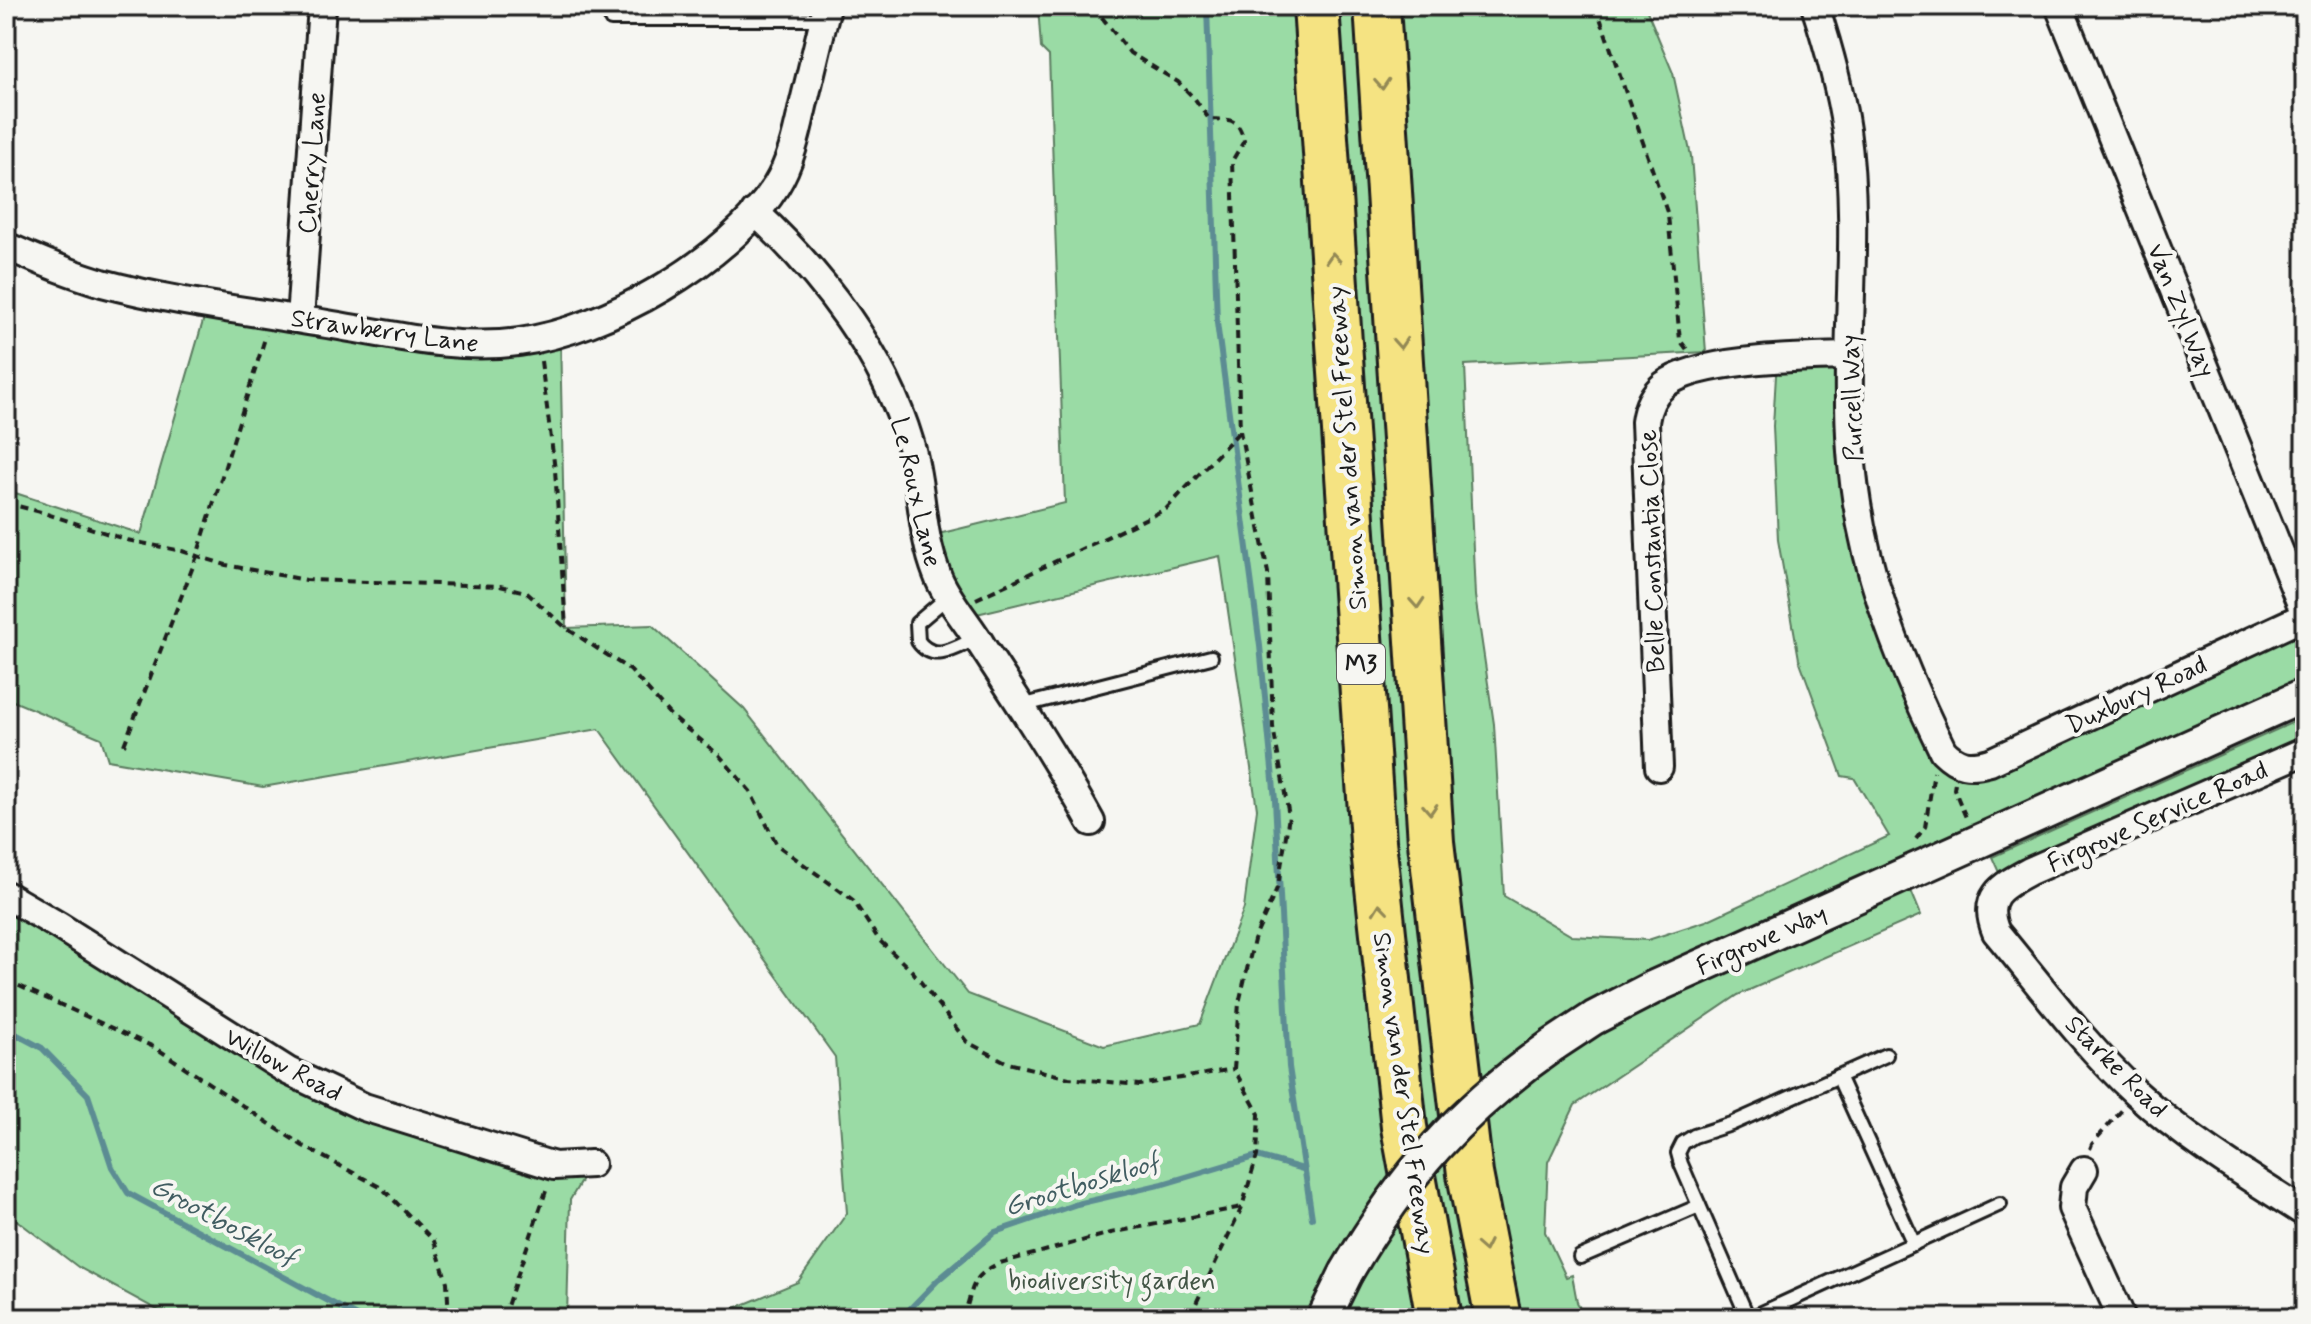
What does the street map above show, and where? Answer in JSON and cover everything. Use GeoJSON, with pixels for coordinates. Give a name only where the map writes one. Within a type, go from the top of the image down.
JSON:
{"type":"FeatureCollection","features":[{"type":"Feature","properties":{"kind":"highway","name":"Simon van der Stel Freeway"},"geometry":{"type":"LineString","coordinates":[[1316,6],[1375,856],[1404,1127],[1439,1318]]}},
{"type":"Feature","properties":{"kind":"highway","name":"Simon van der Stel Freeway"},"geometry":{"type":"LineString","coordinates":[[1377,6],[1431,842],[1470,1174],[1498,1318]]}},
{"type":"Feature","properties":{"kind":"street","name":"Cherry Lane"},"geometry":{"type":"LineString","coordinates":[[300,319],[322,6]]}},
{"type":"Feature","properties":{"kind":"street","name":"Purcell Way"},"geometry":{"type":"LineString","coordinates":[[1815,6],[1838,89],[1850,168],[1847,356],[1851,451],[1864,544],[1896,649],[1943,751],[1964,766]]}},
{"type":"Feature","properties":{"kind":"street","name":"Van Zyl Way"},"geometry":{"type":"LineString","coordinates":[[2059,6],[2305,615]]}},
{"type":"Feature","properties":{"kind":"street","name":"Strawberry Lane"},"geometry":{"type":"LineString","coordinates":[[6,246],[102,283],[429,341],[482,345],[519,342],[560,333],[640,300],[679,277],[711,253],[755,212],[777,185],[790,156],[825,13]]}},
{"type":"Feature","properties":{"kind":"street","name":"Le Roux Lane"},"geometry":{"type":"LineString","coordinates":[[755,212],[819,279],[862,341],[893,396],[911,444],[926,537],[937,576],[1061,768],[1091,822]]}},
{"type":"Feature","properties":{"kind":"street","name":"Belle Constantia Close"},"geometry":{"type":"LineString","coordinates":[[1659,767],[1645,422],[1647,408],[1662,386],[1700,370],[1777,358],[1847,356]]}},
{"type":"Feature","properties":{"kind":"street","name":"Duxbury Road"},"geometry":{"type":"LineString","coordinates":[[1964,766],[1990,762],[2305,615]]}},
{"type":"Feature","properties":{"kind":"street","name":"Firgrove Way"},"geometry":{"type":"LineString","coordinates":[[1324,1318],[1375,1223],[1421,1161],[1474,1106],[1510,1075],[1594,1018],[1654,987],[2305,695]]}},
{"type":"Feature","properties":{"kind":"street","name":"Firgrove Service Road"},"geometry":{"type":"LineString","coordinates":[[2010,882],[2305,751]]}},
{"type":"Feature","properties":{"kind":"street","name":"Starke Road"},"geometry":{"type":"LineString","coordinates":[[2010,882],[1992,898],[1991,914],[1996,932],[2096,1051],[2137,1093],[2219,1159],[2305,1213]]}},
{"type":"Feature","properties":{"kind":"street","name":"Willow Road"},"geometry":{"type":"LineString","coordinates":[[6,895],[67,930],[288,1071],[364,1107],[554,1166],[591,1164]]}},
{"type":"Feature","properties":{"kind":"street"},"geometry":{"type":"LineString","coordinates":[[2084,1170],[2074,1187],[2072,1208],[2122,1318]]}},
{"type":"Feature","properties":{"kind":"lane"},"geometry":{"type":"LineString","coordinates":[[611,19],[825,13]]}},
{"type":"Feature","properties":{"kind":"lane"},"geometry":{"type":"LineString","coordinates":[[954,601],[917,623],[916,633],[921,646],[933,653],[942,653],[977,637]]}},
{"type":"Feature","properties":{"kind":"lane"},"geometry":{"type":"LineString","coordinates":[[1021,706],[1211,657]]}},
{"type":"Feature","properties":{"kind":"lane"},"geometry":{"type":"LineString","coordinates":[[1886,1055],[1683,1143],[1678,1153],[1681,1164],[1750,1318],[2000,1204]]}},
{"type":"Feature","properties":{"kind":"lane"},"geometry":{"type":"LineString","coordinates":[[1838,1076],[1914,1244]]}},
{"type":"Feature","properties":{"kind":"lane"},"geometry":{"type":"LineString","coordinates":[[1580,1257],[1699,1206]]}},
{"type":"Feature","properties":{"kind":"path"},"geometry":{"type":"LineString","coordinates":[[1093,6],[1130,53],[1178,82],[1209,119],[1231,120],[1240,127],[1244,141],[1232,161],[1240,431],[1268,573],[1273,727],[1289,816],[1278,886],[1254,940],[1239,1003],[1234,1069],[1259,1114],[1257,1156],[1242,1207],[1189,1318]]}},
{"type":"Feature","properties":{"kind":"path"},"geometry":{"type":"LineString","coordinates":[[1596,6],[1668,215],[1680,340],[1700,370]]}},
{"type":"Feature","properties":{"kind":"path"},"geometry":{"type":"LineString","coordinates":[[124,745],[197,556],[268,327],[300,319]]}},
{"type":"Feature","properties":{"kind":"path"},"geometry":{"type":"LineString","coordinates":[[519,342],[540,354],[555,470],[566,628]]}},
{"type":"Feature","properties":{"kind":"path"},"geometry":{"type":"LineString","coordinates":[[954,601],[1166,509],[1240,431]]}},
{"type":"Feature","properties":{"kind":"path"},"geometry":{"type":"LineString","coordinates":[[6,503],[127,540],[226,565],[306,580],[500,586],[526,592],[566,628],[630,670],[671,716],[719,755],[750,791],[777,845],[853,900],[879,940],[913,972],[967,1042],[1008,1063],[1083,1080],[1139,1085],[1234,1069]]}},
{"type":"Feature","properties":{"kind":"path"},"geometry":{"type":"LineString","coordinates":[[1915,841],[1925,827],[1935,765],[1943,751]]}},
{"type":"Feature","properties":{"kind":"path"},"geometry":{"type":"LineString","coordinates":[[1964,766],[1956,777],[1954,789],[1969,826]]}},
{"type":"Feature","properties":{"kind":"path"},"geometry":{"type":"LineString","coordinates":[[6,980],[156,1048],[303,1146],[382,1188],[434,1241],[447,1282],[449,1318]]}},
{"type":"Feature","properties":{"kind":"path"},"geometry":{"type":"LineString","coordinates":[[2084,1170],[2092,1144],[2137,1093]]}},
{"type":"Feature","properties":{"kind":"path"},"geometry":{"type":"LineString","coordinates":[[503,1318],[554,1166]]}},
{"type":"Feature","properties":{"kind":"path"},"geometry":{"type":"LineString","coordinates":[[962,1318],[969,1292],[985,1269],[1000,1263],[1111,1233],[1242,1207]]}},
{"type":"Feature","properties":{"kind":"green space","name":"biodiversity garden"},"geometry":{"type":"Polygon","coordinates":[[[1038,6],[1645,6],[1673,73],[1691,156],[1706,352],[1465,365],[1475,596],[1494,724],[1504,896],[1572,936],[1648,940],[1706,921],[1889,836],[1854,778],[1842,776],[1799,659],[1778,540],[1773,426],[1777,358],[1847,356],[1880,604],[1964,766],[2305,616],[2305,695],[1905,876],[1921,915],[1738,995],[1575,1105],[1548,1162],[1545,1232],[1566,1277],[1572,1275],[1577,1302],[1584,1318],[711,1318],[798,1282],[847,1213],[835,1057],[599,729],[263,787],[108,760],[101,738],[6,698],[6,490],[141,534],[208,304],[429,341],[560,333],[566,628],[652,625],[744,709],[968,994],[1104,1046],[1200,1024],[1244,908],[1257,809],[1220,556],[964,617],[926,537],[1065,503],[1049,56],[1041,48],[1038,6]]]}},
{"type":"Feature","properties":{"kind":"green space"},"geometry":{"type":"Polygon","coordinates":[[[2305,717],[2305,741],[2001,877],[1992,857],[2305,717]]]}},
{"type":"Feature","properties":{"kind":"green space"},"geometry":{"type":"Polygon","coordinates":[[[6,895],[288,1071],[591,1164],[570,1200],[567,1318],[172,1318],[78,1267],[6,1212],[6,895]]]}},
{"type":"Feature","properties":{"kind":"waterway"},"geometry":{"type":"LineString","coordinates":[[1207,6],[1217,323],[1260,646],[1275,800],[1289,1067],[1312,1218]]}},
{"type":"Feature","properties":{"kind":"waterway","name":"Grootboskloof"},"geometry":{"type":"LineString","coordinates":[[6,1029],[42,1048],[88,1095],[112,1167],[128,1193],[360,1318]]}},
{"type":"Feature","properties":{"kind":"waterway","name":"Grootboskloof"},"geometry":{"type":"LineString","coordinates":[[901,1318],[938,1280],[995,1232],[1077,1204],[1163,1184],[1257,1156],[1303,1169]]}}]}
